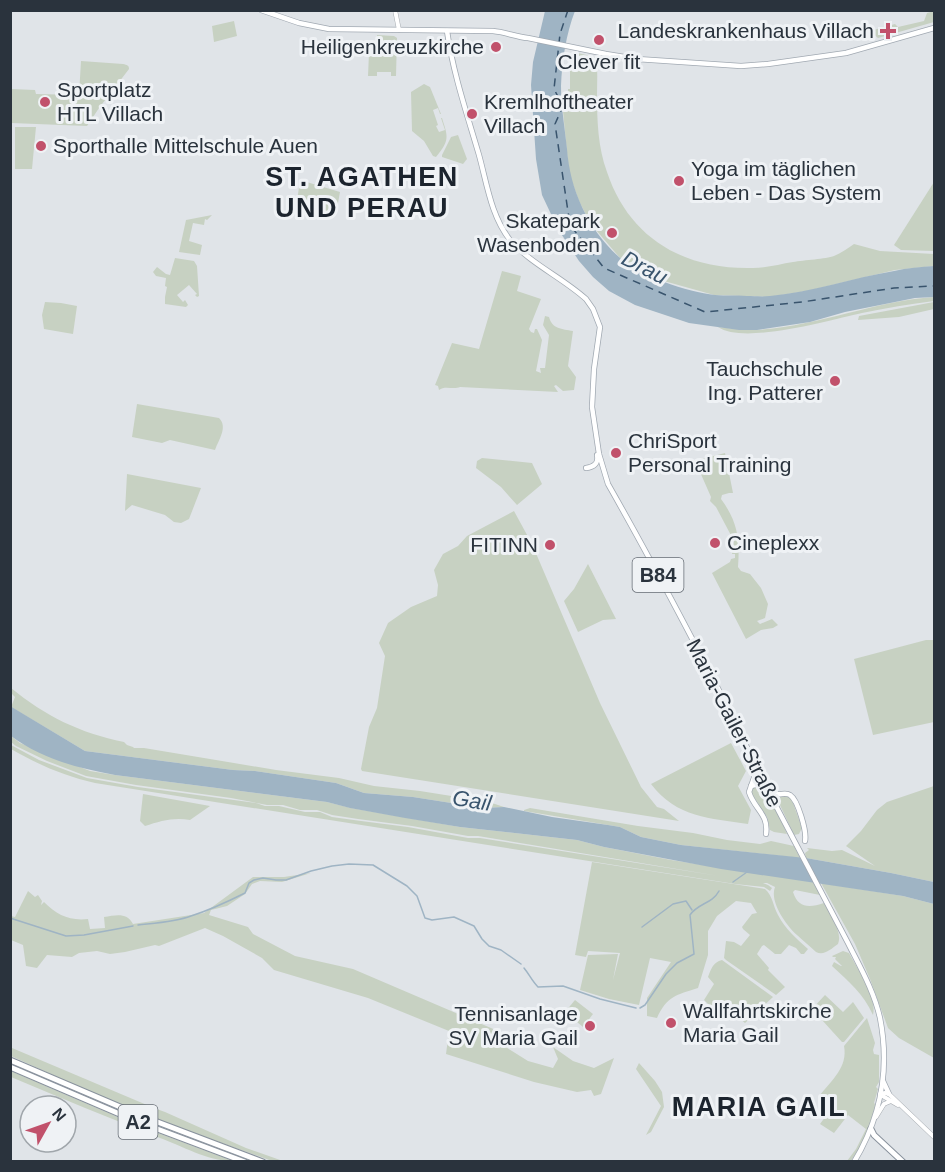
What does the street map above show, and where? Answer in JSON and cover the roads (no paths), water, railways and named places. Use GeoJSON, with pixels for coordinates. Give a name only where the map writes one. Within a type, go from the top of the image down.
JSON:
{"type":"FeatureCollection","features":[{"type":"Feature","properties":{"kind":"highway","name":"A2"},"geometry":{"type":"LineString","coordinates":[[10,1060],[139,1115],[263,1161]]}},
{"type":"Feature","properties":{"kind":"highway","name":"A2"},"geometry":{"type":"LineString","coordinates":[[10,1067],[136,1121],[245,1161]]}},
{"type":"Feature","properties":{"kind":"highway"},"geometry":{"type":"LineString","coordinates":[[870,1132],[903,1161]]}},
{"type":"Feature","properties":{"kind":"main road"},"geometry":{"type":"LineString","coordinates":[[261,10],[288,20],[324,28],[493,30],[516,38],[528,38],[637,59],[718,65],[760,65],[852,51],[934,28]]}},
{"type":"Feature","properties":{"kind":"main road"},"geometry":{"type":"LineString","coordinates":[[395,10],[399,30]]}},
{"type":"Feature","properties":{"kind":"main road","name":"Maria-Gailer-Straße"},"geometry":{"type":"LineString","coordinates":[[447,31],[460,92],[492,206],[501,226],[518,248],[590,303],[600,327],[592,407],[596,441],[608,483],[707,667],[766,788],[873,995],[879,1015],[884,1053],[883,1081],[876,1117],[870,1132]]}},
{"type":"Feature","properties":{"kind":"main road"},"geometry":{"type":"LineString","coordinates":[[586,468],[593,467],[598,460],[594,445],[596,441]]}},
{"type":"Feature","properties":{"kind":"main road"},"geometry":{"type":"LineString","coordinates":[[750,754],[755,775],[749,795],[765,819],[766,834]]}},
{"type":"Feature","properties":{"kind":"main road"},"geometry":{"type":"LineString","coordinates":[[751,786],[757,783],[774,793],[790,795],[795,801],[805,828],[805,841]]}},
{"type":"Feature","properties":{"kind":"main road"},"geometry":{"type":"LineString","coordinates":[[782,794],[777,798],[782,818]]}},
{"type":"Feature","properties":{"kind":"main road","name":"B84"},"geometry":{"type":"LineString","coordinates":[[883,1081],[890,1094]]}},
{"type":"Feature","properties":{"kind":"main road"},"geometry":{"type":"LineString","coordinates":[[880,1094],[890,1094],[934,1137]]}},
{"type":"Feature","properties":{"kind":"main road"},"geometry":{"type":"LineString","coordinates":[[880,1094],[902,1107]]}},
{"type":"Feature","properties":{"kind":"main road"},"geometry":{"type":"LineString","coordinates":[[876,1117],[884,1104],[892,1101]]}},
{"type":"Feature","properties":{"kind":"main road","name":"B84"},"geometry":{"type":"LineString","coordinates":[[854,1161],[870,1132]]}},
{"type":"Feature","properties":{"kind":"water","name":"Drau"},"geometry":{"type":"Polygon","coordinates":[[[545,11],[575,11],[565,48],[561,86],[562,110],[572,179],[582,208],[598,234],[628,264],[651,277],[691,290],[715,295],[761,296],[786,294],[899,270],[934,266],[934,297],[915,298],[845,312],[810,322],[757,330],[739,330],[689,323],[635,305],[609,291],[579,261],[558,229],[542,195],[536,159],[531,85],[533,62],[545,11]]]}},
{"type":"Feature","properties":{"kind":"water","name":"Gail"},"geometry":{"type":"Polygon","coordinates":[[[10,706],[85,751],[336,783],[364,793],[413,797],[483,808],[504,807],[620,827],[641,837],[681,845],[806,858],[891,873],[934,882],[934,904],[903,896],[721,869],[577,840],[460,827],[327,802],[101,772],[48,757],[11,736],[10,706]]]}},
{"type":"Feature","properties":{"kind":"waterway"},"geometry":{"type":"LineString","coordinates":[[138,925],[178,920],[205,911],[245,893],[249,883],[254,880],[263,878],[286,880],[332,866],[373,865],[407,886],[417,896],[425,918],[432,920],[454,917],[474,926],[489,946],[501,950],[521,964]]}},
{"type":"Feature","properties":{"kind":"waterway"},"geometry":{"type":"LineString","coordinates":[[733,882],[747,872]]}},
{"type":"Feature","properties":{"kind":"waterway"},"geometry":{"type":"LineString","coordinates":[[640,1008],[645,1005],[666,974],[677,963],[694,954],[690,915],[713,899],[719,891]]}},
{"type":"Feature","properties":{"kind":"waterway"},"geometry":{"type":"LineString","coordinates":[[642,927],[673,904],[686,901],[692,910]]}},
{"type":"Feature","properties":{"kind":"waterway"},"geometry":{"type":"LineString","coordinates":[[10,918],[66,936],[133,926]]}},
{"type":"Feature","properties":{"kind":"waterway"},"geometry":{"type":"LineString","coordinates":[[524,968],[538,987],[563,986],[636,1008]]}},
{"type":"Feature","properties":{"kind":"place","name":"Landeskrankenhaus Villach"},"geometry":{"type":"Point","coordinates":[888,31]}},
{"type":"Feature","properties":{"kind":"place","name":"Clever fit"},"geometry":{"type":"Point","coordinates":[599,40]}},
{"type":"Feature","properties":{"kind":"place","name":"Heiligenkreuzkirche"},"geometry":{"type":"Point","coordinates":[496,47]}},
{"type":"Feature","properties":{"kind":"place","name":"Sportplatz HTL Villach"},"geometry":{"type":"Point","coordinates":[45,102]}},
{"type":"Feature","properties":{"kind":"place","name":"Kremlhoftheater Villach"},"geometry":{"type":"Point","coordinates":[472,114]}},
{"type":"Feature","properties":{"kind":"place","name":"Sporthalle Mittelschule Auen"},"geometry":{"type":"Point","coordinates":[41,146]}},
{"type":"Feature","properties":{"kind":"place","name":"Yoga im täglichen Leben - Das System"},"geometry":{"type":"Point","coordinates":[679,181]}},
{"type":"Feature","properties":{"kind":"place","name":"Skatepark Wasenboden"},"geometry":{"type":"Point","coordinates":[612,233]}},
{"type":"Feature","properties":{"kind":"place","name":"Tauchschule Ing. Patterer"},"geometry":{"type":"Point","coordinates":[835,381]}},
{"type":"Feature","properties":{"kind":"place","name":"ChriSport Personal Training"},"geometry":{"type":"Point","coordinates":[616,453]}},
{"type":"Feature","properties":{"kind":"place","name":"Cineplexx"},"geometry":{"type":"Point","coordinates":[715,543]}},
{"type":"Feature","properties":{"kind":"place","name":"FITINN"},"geometry":{"type":"Point","coordinates":[550,545]}},
{"type":"Feature","properties":{"kind":"place","name":"Wallfahrtskirche Maria Gail"},"geometry":{"type":"Point","coordinates":[671,1023]}},
{"type":"Feature","properties":{"kind":"place","name":"Tennisanlage SV Maria Gail"},"geometry":{"type":"Point","coordinates":[590,1026]}},
{"type":"Feature","properties":{"kind":"district","name":"ST. AGATHEN UND PERAU"},"geometry":{"type":"Point","coordinates":[362,192]}},
{"type":"Feature","properties":{"kind":"district","name":"MARIA GAIL"},"geometry":{"type":"Point","coordinates":[759,1107]}}]}
